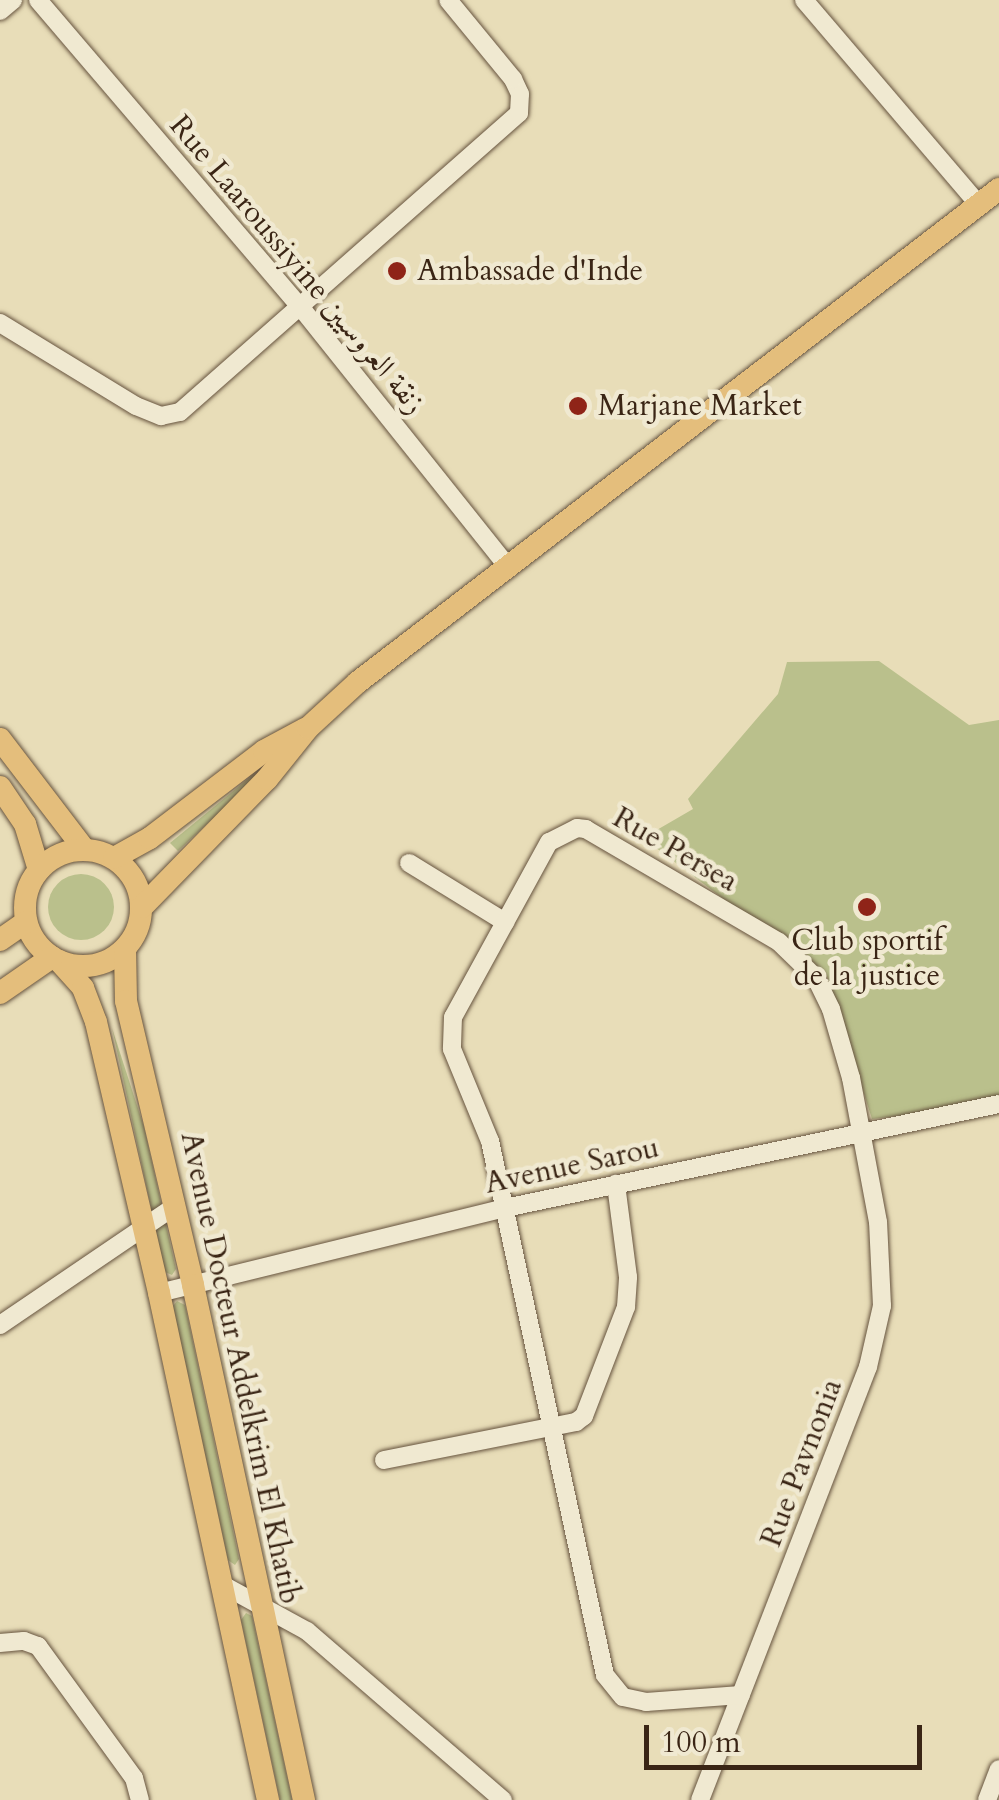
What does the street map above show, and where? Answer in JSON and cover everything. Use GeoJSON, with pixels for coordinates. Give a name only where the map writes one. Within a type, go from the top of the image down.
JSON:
{"type":"FeatureCollection","features":[{"type":"Feature","properties":{"kind":"main road"},"geometry":{"type":"LineString","coordinates":[[142,907],[256,791],[308,728],[388,658],[999,189]]}},
{"type":"Feature","properties":{"kind":"main road"},"geometry":{"type":"LineString","coordinates":[[114,858],[150,838],[264,751],[308,728]]}},
{"type":"Feature","properties":{"kind":"main road"},"geometry":{"type":"LineString","coordinates":[[0,739],[84,850]]}},
{"type":"Feature","properties":{"kind":"main road"},"geometry":{"type":"LineString","coordinates":[[0,787],[25,824],[39,870]]}},
{"type":"Feature","properties":{"kind":"main road"},"geometry":{"type":"LineString","coordinates":[[0,993],[56,959],[94,965],[124,949],[140,922],[142,907],[134,879],[114,858],[84,850],[52,859],[39,870],[26,894],[26,922],[36,942],[56,959],[91,1004],[160,1293],[268,1800]]}},
{"type":"Feature","properties":{"kind":"main road"},"geometry":{"type":"LineString","coordinates":[[0,940],[26,922]]}},
{"type":"Feature","properties":{"kind":"main road","name":"Avenue Docteur Addelkrim El Khatib"},"geometry":{"type":"LineString","coordinates":[[124,949],[126,1001],[193,1285],[304,1800]]}},
{"type":"Feature","properties":{"kind":"street"},"geometry":{"type":"LineString","coordinates":[[0,11],[13,0]]}},
{"type":"Feature","properties":{"kind":"street","name":"Rue Laaroussiyine زنقة العروسيين"},"geometry":{"type":"LineString","coordinates":[[38,0],[298,304],[510,568]]}},
{"type":"Feature","properties":{"kind":"street"},"geometry":{"type":"LineString","coordinates":[[0,322],[136,406],[171,415],[188,406],[521,109],[513,78],[448,0]]}},
{"type":"Feature","properties":{"kind":"street"},"geometry":{"type":"LineString","coordinates":[[806,1],[978,204]]}},
{"type":"Feature","properties":{"kind":"street","name":"Rue Persea"},"geometry":{"type":"LineString","coordinates":[[741,1695],[646,1702],[623,1697],[610,1686],[490,1140],[455,1061],[453,1017],[549,842],[576,828],[586,829],[768,935],[803,962],[825,994],[863,1132]]}},
{"type":"Feature","properties":{"kind":"street"},"geometry":{"type":"LineString","coordinates":[[408,863],[505,922]]}},
{"type":"Feature","properties":{"kind":"street","name":"Avenue Sarou"},"geometry":{"type":"LineString","coordinates":[[160,1293],[505,1208],[999,1104]]}},
{"type":"Feature","properties":{"kind":"street","name":"Rue Pavnonia"},"geometry":{"type":"LineString","coordinates":[[700,1800],[856,1400],[881,1318],[882,1254],[863,1132]]}},
{"type":"Feature","properties":{"kind":"street"},"geometry":{"type":"LineString","coordinates":[[384,1460],[576,1422],[584,1416],[622,1324],[628,1278],[616,1184]]}},
{"type":"Feature","properties":{"kind":"street"},"geometry":{"type":"LineString","coordinates":[[0,1325],[175,1206]]}},
{"type":"Feature","properties":{"kind":"street"},"geometry":{"type":"LineString","coordinates":[[221,1584],[307,1631],[503,1800]]}},
{"type":"Feature","properties":{"kind":"street"},"geometry":{"type":"LineString","coordinates":[[0,1643],[16,1640],[38,1646],[134,1778],[140,1800]]}},
{"type":"Feature","properties":{"kind":"street"},"geometry":{"type":"LineString","coordinates":[[999,1769],[989,1800],[999,1800]]}},
{"type":"Feature","properties":{"kind":"green space","name":"Club sportif de la justice"},"geometry":{"type":"Polygon","coordinates":[[[879,661],[969,725],[999,720],[999,1104],[872,1119],[827,977],[643,838],[693,809],[688,799],[778,694],[787,662],[879,661]]]}},
{"type":"Feature","properties":{"kind":"green space"},"geometry":{"type":"Polygon","coordinates":[[[254,774],[257,777],[178,851],[170,843],[254,774]]]}},
{"type":"Feature","properties":{"kind":"green space"},"geometry":{"type":"Polygon","coordinates":[[[81,874],[104,884],[114,907],[104,930],[81,940],[58,930],[48,907],[58,884],[81,874]]]}},
{"type":"Feature","properties":{"kind":"green space"},"geometry":{"type":"Polygon","coordinates":[[[112,1028],[144,1127],[176,1269],[172,1275],[165,1272],[112,1028]]]}},
{"type":"Feature","properties":{"kind":"green space"},"geometry":{"type":"Polygon","coordinates":[[[177,1301],[185,1305],[239,1559],[235,1565],[228,1560],[173,1306],[177,1301]]]}},
{"type":"Feature","properties":{"kind":"green space"},"geometry":{"type":"Polygon","coordinates":[[[246,1613],[252,1616],[292,1800],[280,1800],[241,1620],[246,1613]]]}},
{"type":"Feature","properties":{"kind":"place","name":"Ambassade d'Inde"},"geometry":{"type":"Point","coordinates":[397,271]}},
{"type":"Feature","properties":{"kind":"place","name":"Marjane Market"},"geometry":{"type":"Point","coordinates":[578,406]}},
{"type":"Feature","properties":{"kind":"place","name":"Club sportif de la justice"},"geometry":{"type":"Point","coordinates":[867,907]}}]}
